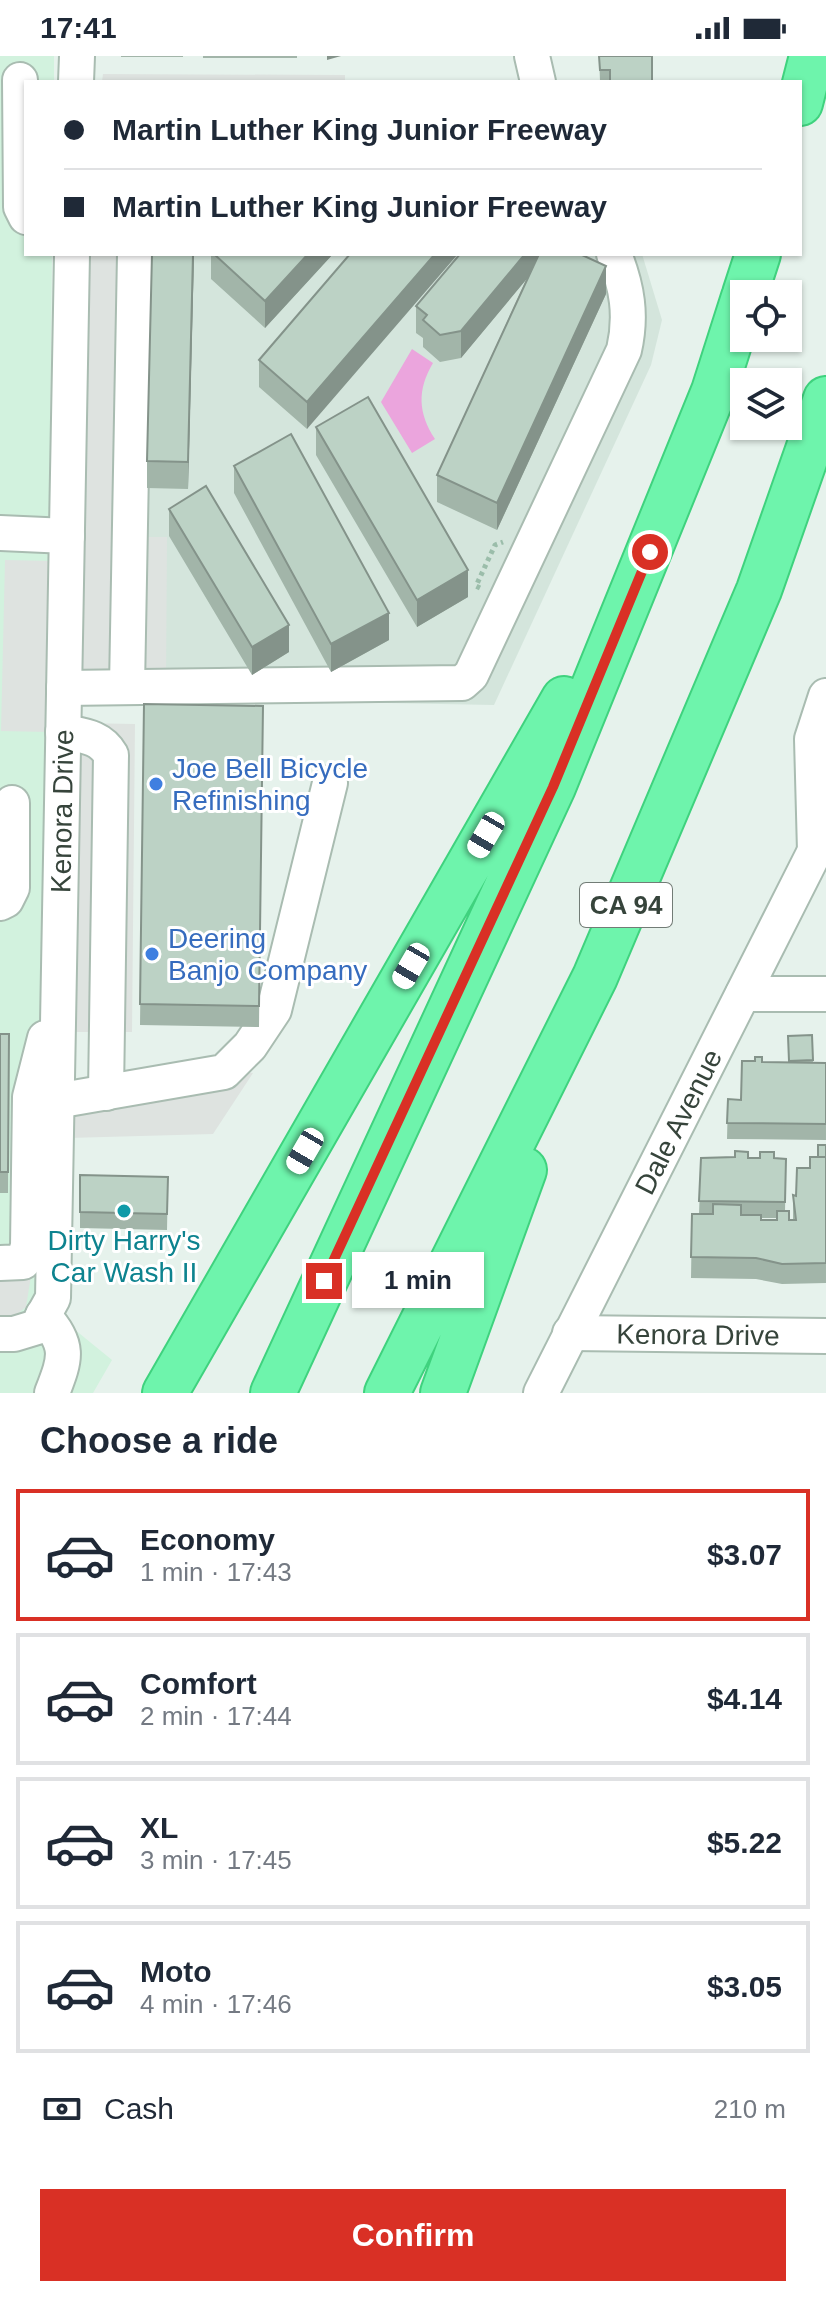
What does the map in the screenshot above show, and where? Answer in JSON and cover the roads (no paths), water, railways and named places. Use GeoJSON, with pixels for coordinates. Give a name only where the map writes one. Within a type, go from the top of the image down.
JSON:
{"type":"FeatureCollection","features":[{"type":"Feature","properties":{"kind":"highway"},"geometry":{"type":"LineString","coordinates":[[802,95],[812,56]]}},
{"type":"Feature","properties":{"kind":"highway"},"geometry":{"type":"LineString","coordinates":[[749,280],[757,256]]}},
{"type":"Feature","properties":{"kind":"highway"},"geometry":{"type":"LineString","coordinates":[[273,1393],[553,787],[714,391],[730,340]]}},
{"type":"Feature","properties":{"kind":"highway","name":"CA 94"},"geometry":{"type":"LineString","coordinates":[[387,1393],[595,977],[759,590],[826,399]]}},
{"type":"Feature","properties":{"kind":"highway"},"geometry":{"type":"LineString","coordinates":[[165,1393],[650,552]]}},
{"type":"Feature","properties":{"kind":"highway"},"geometry":{"type":"LineString","coordinates":[[443,1393],[595,977]]}},
{"type":"Feature","properties":{"kind":"street"},"geometry":{"type":"LineString","coordinates":[[76,80],[77,56]]}},
{"type":"Feature","properties":{"kind":"street"},"geometry":{"type":"LineString","coordinates":[[532,56],[538,80]]}},
{"type":"Feature","properties":{"kind":"street"},"geometry":{"type":"LineString","coordinates":[[20,80],[21,207],[24,213]]}},
{"type":"Feature","properties":{"kind":"street","name":"Kenora Drive"},"geometry":{"type":"LineString","coordinates":[[43,1315],[53,1298],[72,256]]}},
{"type":"Feature","properties":{"kind":"street"},"geometry":{"type":"LineString","coordinates":[[127,687],[135,256]]}},
{"type":"Feature","properties":{"kind":"street"},"geometry":{"type":"LineString","coordinates":[[64,688],[462,683],[471,675],[624,350],[630,322],[627,295],[615,256]]}},
{"type":"Feature","properties":{"kind":"street"},"geometry":{"type":"LineString","coordinates":[[0,533],[67,536]]}},
{"type":"Feature","properties":{"kind":"street"},"geometry":{"type":"LineString","coordinates":[[820,840],[812,739],[826,696]]}},
{"type":"Feature","properties":{"kind":"street"},"geometry":{"type":"LineString","coordinates":[[63,732],[93,738],[104,744],[111,755],[106,1093]]}},
{"type":"Feature","properties":{"kind":"street"},"geometry":{"type":"LineString","coordinates":[[56,1101],[224,1072],[250,1046],[274,1010],[330,783]]}},
{"type":"Feature","properties":{"kind":"street"},"geometry":{"type":"LineString","coordinates":[[0,903],[6,900],[12,888],[12,803]]}},
{"type":"Feature","properties":{"kind":"street","name":"Dale Avenue"},"geometry":{"type":"LineString","coordinates":[[541,1393],[820,840]]}},
{"type":"Feature","properties":{"kind":"street"},"geometry":{"type":"LineString","coordinates":[[749,982],[826,977]]}},
{"type":"Feature","properties":{"kind":"street"},"geometry":{"type":"LineString","coordinates":[[749,982],[826,994]]}},
{"type":"Feature","properties":{"kind":"street"},"geometry":{"type":"LineString","coordinates":[[12,1263],[28,1246],[30,1097],[37,1062],[58,996]]}},
{"type":"Feature","properties":{"kind":"street"},"geometry":{"type":"LineString","coordinates":[[0,1334],[14,1334],[37,1327],[43,1315],[61,1336],[65,1361],[52,1393]]}},
{"type":"Feature","properties":{"kind":"street","name":"Kenora Drive"},"geometry":{"type":"LineString","coordinates":[[570,1333],[826,1336]]}},
{"type":"Feature","properties":{"kind":"place","name":"Joe Bell Bicycle Refinishing"},"geometry":{"type":"Point","coordinates":[156,784]}},
{"type":"Feature","properties":{"kind":"place","name":"Deering Banjo Company"},"geometry":{"type":"Point","coordinates":[152,954]}},
{"type":"Feature","properties":{"kind":"place","name":"Dirty Harry's Car Wash II"},"geometry":{"type":"Point","coordinates":[124,1211]}}]}
